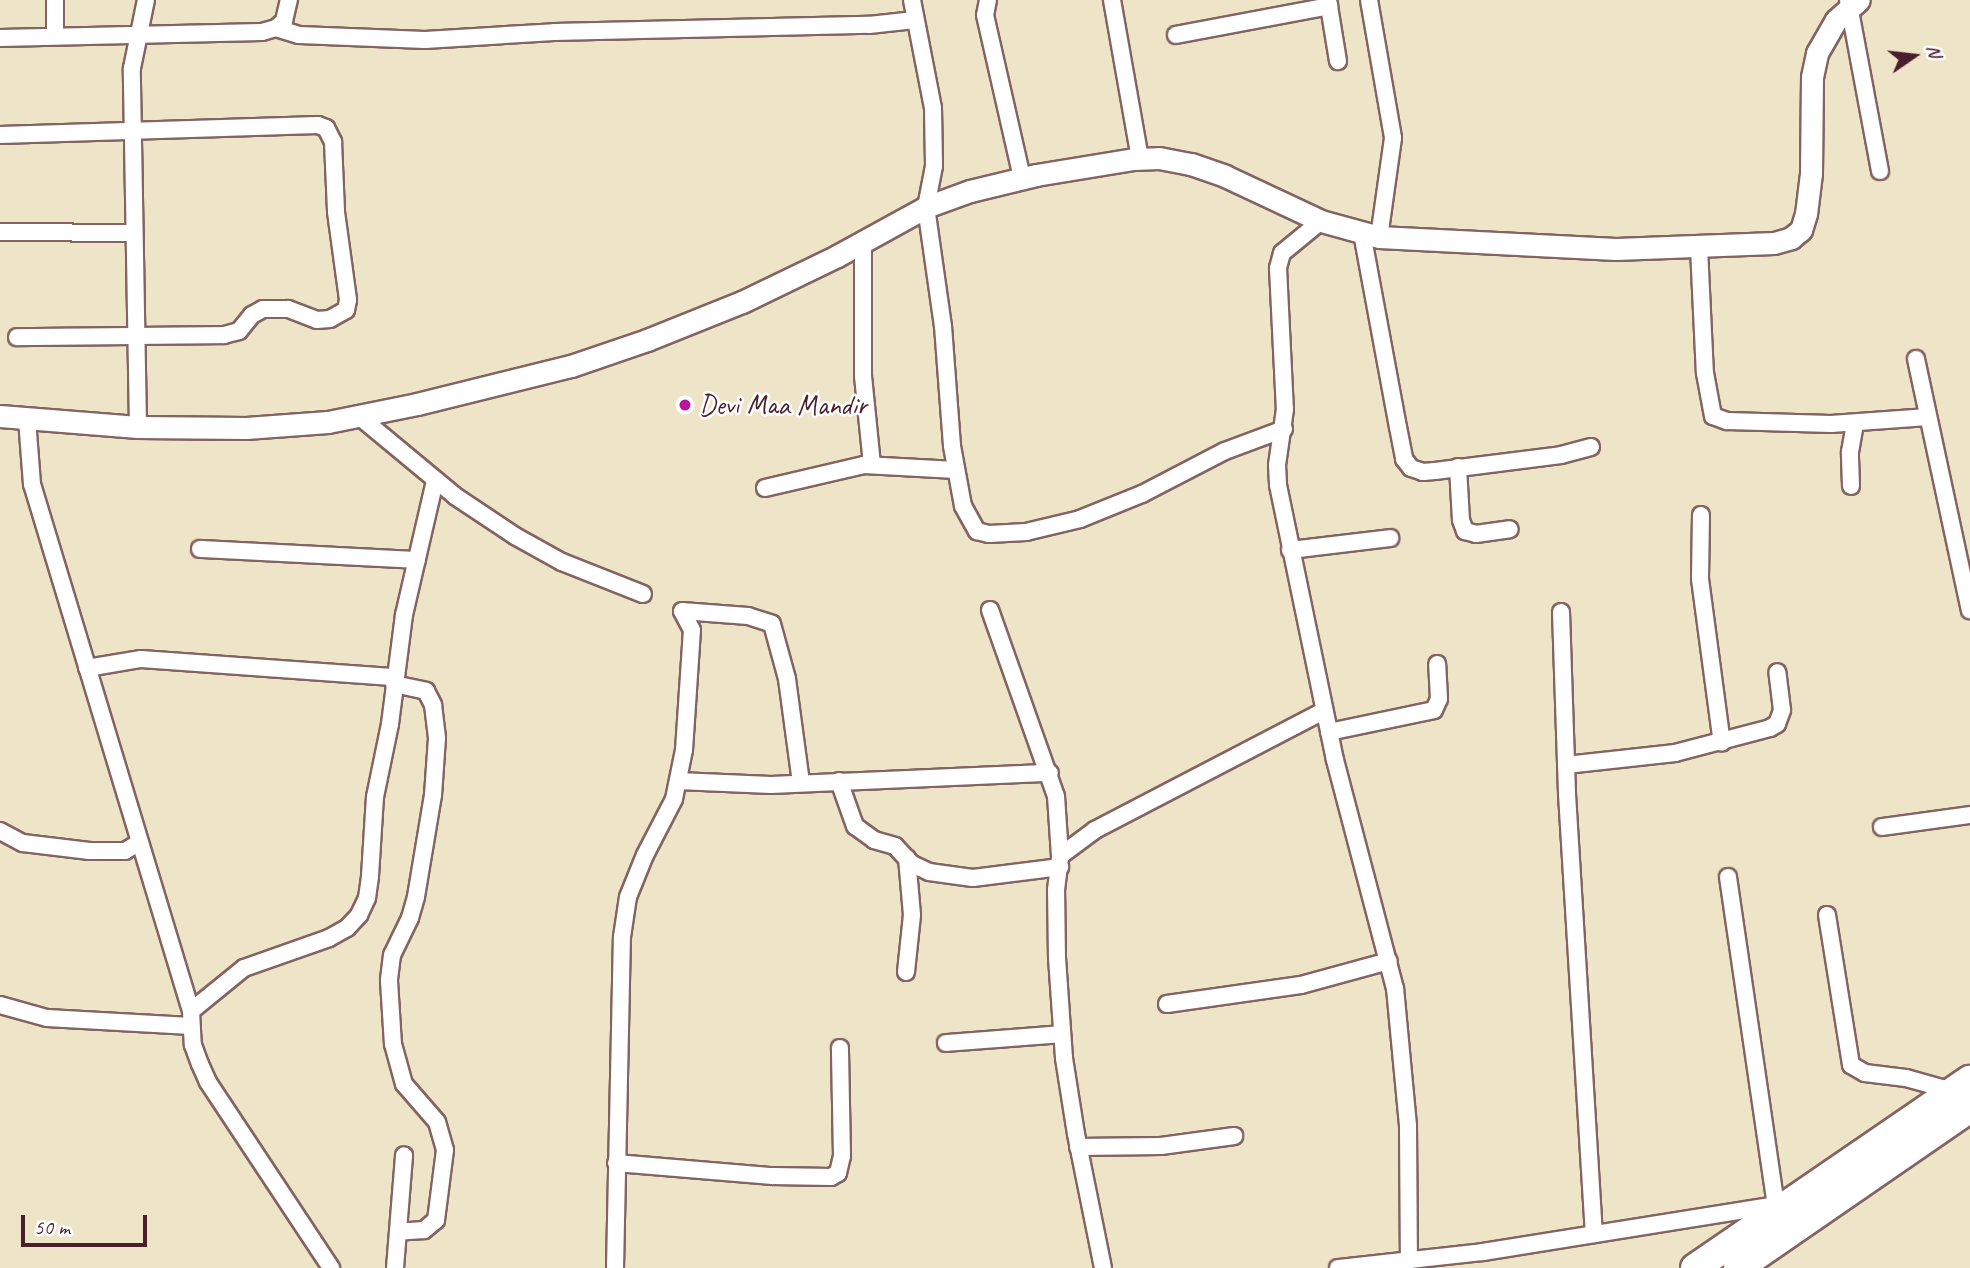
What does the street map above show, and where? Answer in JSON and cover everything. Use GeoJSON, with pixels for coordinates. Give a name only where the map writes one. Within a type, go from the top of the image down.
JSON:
{"type":"FeatureCollection","features":[{"type":"Feature","properties":{"kind":"highway"},"geometry":{"type":"LineString","coordinates":[[1695,1268],[1778,1218],[1964,1093]]}},
{"type":"Feature","properties":{"kind":"highway"},"geometry":{"type":"LineString","coordinates":[[1738,1268],[1778,1218]]}},
{"type":"Feature","properties":{"kind":"street"},"geometry":{"type":"LineString","coordinates":[[55,0],[55,36]]}},
{"type":"Feature","properties":{"kind":"street"},"geometry":{"type":"LineString","coordinates":[[138,427],[132,68],[146,0]]}},
{"type":"Feature","properties":{"kind":"street"},"geometry":{"type":"LineString","coordinates":[[276,28],[284,21],[289,0]]}},
{"type":"Feature","properties":{"kind":"street"},"geometry":{"type":"LineString","coordinates":[[988,0],[985,15],[1022,178]]}},
{"type":"Feature","properties":{"kind":"street"},"geometry":{"type":"LineString","coordinates":[[1112,0],[1140,159]]}},
{"type":"Feature","properties":{"kind":"street"},"geometry":{"type":"LineString","coordinates":[[1369,0],[1393,138],[1370,235],[1404,459],[1411,468],[1423,472],[1561,455],[1591,447]]}},
{"type":"Feature","properties":{"kind":"street"},"geometry":{"type":"LineString","coordinates":[[916,1],[915,20],[933,108],[935,137],[934,166],[926,207],[943,326],[956,470],[968,521],[977,531],[989,534],[1054,527],[1115,507],[1225,451],[1284,429]]}},
{"type":"Feature","properties":{"kind":"street"},"geometry":{"type":"LineString","coordinates":[[1852,2],[1880,171]]}},
{"type":"Feature","properties":{"kind":"street"},"geometry":{"type":"LineString","coordinates":[[0,416],[138,427],[289,427],[360,417],[545,373],[647,340],[732,306],[926,207],[1022,178],[1140,159],[1159,158],[1191,164],[1224,176],[1321,221],[1370,235],[1566,248],[1699,248],[1774,243],[1791,238],[1801,230],[1809,197],[1812,77],[1825,34],[1852,2]]}},
{"type":"Feature","properties":{"kind":"street"},"geometry":{"type":"LineString","coordinates":[[1176,35],[1328,3],[1338,61]]}},
{"type":"Feature","properties":{"kind":"street"},"geometry":{"type":"LineString","coordinates":[[0,38],[140,32],[246,32],[276,28],[299,36],[425,40],[554,32],[869,25],[915,20]]}},
{"type":"Feature","properties":{"kind":"street"},"geometry":{"type":"LineString","coordinates":[[0,135],[318,125],[326,128],[333,142],[336,212],[348,300],[346,310],[330,319],[317,320],[288,309],[263,309],[234,333],[17,337]]}},
{"type":"Feature","properties":{"kind":"street"},"geometry":{"type":"LineString","coordinates":[[1321,221],[1282,253],[1278,268],[1284,429],[1277,465],[1278,485],[1324,711],[1363,873],[1390,961],[1405,1076],[1409,1261]]}},
{"type":"Feature","properties":{"kind":"street"},"geometry":{"type":"LineString","coordinates":[[0,232],[134,233]]}},
{"type":"Feature","properties":{"kind":"street"},"geometry":{"type":"LineString","coordinates":[[863,241],[862,344],[872,465]]}},
{"type":"Feature","properties":{"kind":"street"},"geometry":{"type":"LineString","coordinates":[[1699,248],[1705,373],[1713,416],[1727,421],[1855,424],[1928,417]]}},
{"type":"Feature","properties":{"kind":"street"},"geometry":{"type":"LineString","coordinates":[[1916,359],[1970,610]]}},
{"type":"Feature","properties":{"kind":"street"},"geometry":{"type":"LineString","coordinates":[[360,417],[435,481],[515,537],[562,562],[643,594]]}},
{"type":"Feature","properties":{"kind":"street"},"geometry":{"type":"LineString","coordinates":[[27,419],[32,484],[191,1018],[193,1045],[208,1082],[318,1261],[331,1268]]}},
{"type":"Feature","properties":{"kind":"street"},"geometry":{"type":"LineString","coordinates":[[1852,486],[1850,452],[1855,424]]}},
{"type":"Feature","properties":{"kind":"street"},"geometry":{"type":"LineString","coordinates":[[765,488],[872,465],[956,470]]}},
{"type":"Feature","properties":{"kind":"street"},"geometry":{"type":"LineString","coordinates":[[1458,467],[1461,520],[1465,531],[1476,534],[1510,529]]}},
{"type":"Feature","properties":{"kind":"street"},"geometry":{"type":"LineString","coordinates":[[0,1005],[47,1018],[191,1018],[244,968],[329,938],[347,928],[359,915],[367,898],[375,797],[394,681],[435,481]]}},
{"type":"Feature","properties":{"kind":"street"},"geometry":{"type":"LineString","coordinates":[[1701,515],[1700,579],[1722,743]]}},
{"type":"Feature","properties":{"kind":"street"},"geometry":{"type":"LineString","coordinates":[[1290,550],[1390,538]]}},
{"type":"Feature","properties":{"kind":"street"},"geometry":{"type":"LineString","coordinates":[[200,549],[417,560]]}},
{"type":"Feature","properties":{"kind":"street"},"geometry":{"type":"LineString","coordinates":[[990,610],[1056,796],[1060,861],[1056,890],[1057,957],[1062,1034],[1078,1147],[1103,1268]]}},
{"type":"Feature","properties":{"kind":"street"},"geometry":{"type":"LineString","coordinates":[[615,1268],[624,917],[636,874],[667,814],[678,781],[686,738],[692,646],[690,619],[682,611],[748,616],[772,624],[787,680],[801,783]]}},
{"type":"Feature","properties":{"kind":"street"},"geometry":{"type":"LineString","coordinates":[[1561,612],[1566,765],[1594,1234]]}},
{"type":"Feature","properties":{"kind":"street"},"geometry":{"type":"LineString","coordinates":[[87,668],[141,659],[394,681],[426,691],[433,705],[437,738],[433,795],[416,897],[410,918],[391,955],[389,981],[393,1044],[404,1084],[438,1122],[445,1150],[436,1220],[424,1230],[398,1233]]}},
{"type":"Feature","properties":{"kind":"street"},"geometry":{"type":"LineString","coordinates":[[1329,732],[1434,710],[1439,699],[1437,664]]}},
{"type":"Feature","properties":{"kind":"street"},"geometry":{"type":"LineString","coordinates":[[1566,765],[1675,753],[1722,743],[1777,724],[1782,710],[1777,672]]}},
{"type":"Feature","properties":{"kind":"street"},"geometry":{"type":"LineString","coordinates":[[839,780],[855,826],[874,840],[895,846],[907,858],[929,872],[957,878],[992,877],[1060,861],[1095,831],[1324,711]]}},
{"type":"Feature","properties":{"kind":"street"},"geometry":{"type":"LineString","coordinates":[[678,781],[750,785],[1050,773]]}},
{"type":"Feature","properties":{"kind":"street"},"geometry":{"type":"LineString","coordinates":[[1882,827],[1970,815]]}},
{"type":"Feature","properties":{"kind":"street"},"geometry":{"type":"LineString","coordinates":[[0,831],[23,843],[90,851],[125,851],[140,842]]}},
{"type":"Feature","properties":{"kind":"street"},"geometry":{"type":"LineString","coordinates":[[905,972],[912,915],[907,858]]}},
{"type":"Feature","properties":{"kind":"street"},"geometry":{"type":"LineString","coordinates":[[1338,1268],[1409,1261],[1594,1234],[1778,1218],[1727,877]]}},
{"type":"Feature","properties":{"kind":"street"},"geometry":{"type":"LineString","coordinates":[[1827,915],[1851,1065],[1865,1073],[1906,1078],[1964,1093]]}},
{"type":"Feature","properties":{"kind":"street"},"geometry":{"type":"LineString","coordinates":[[1167,1004],[1301,985],[1390,961]]}},
{"type":"Feature","properties":{"kind":"street"},"geometry":{"type":"LineString","coordinates":[[946,1043],[1062,1034]]}},
{"type":"Feature","properties":{"kind":"street"},"geometry":{"type":"LineString","coordinates":[[616,1163],[772,1176],[831,1177],[838,1173],[842,1156],[840,1048]]}},
{"type":"Feature","properties":{"kind":"street"},"geometry":{"type":"LineString","coordinates":[[1078,1147],[1161,1146],[1234,1136]]}},
{"type":"Feature","properties":{"kind":"street"},"geometry":{"type":"LineString","coordinates":[[395,1268],[404,1154]]}},
{"type":"Feature","properties":{"kind":"place","name":"Devi Maa Mandir"},"geometry":{"type":"Point","coordinates":[685,405]}}]}
